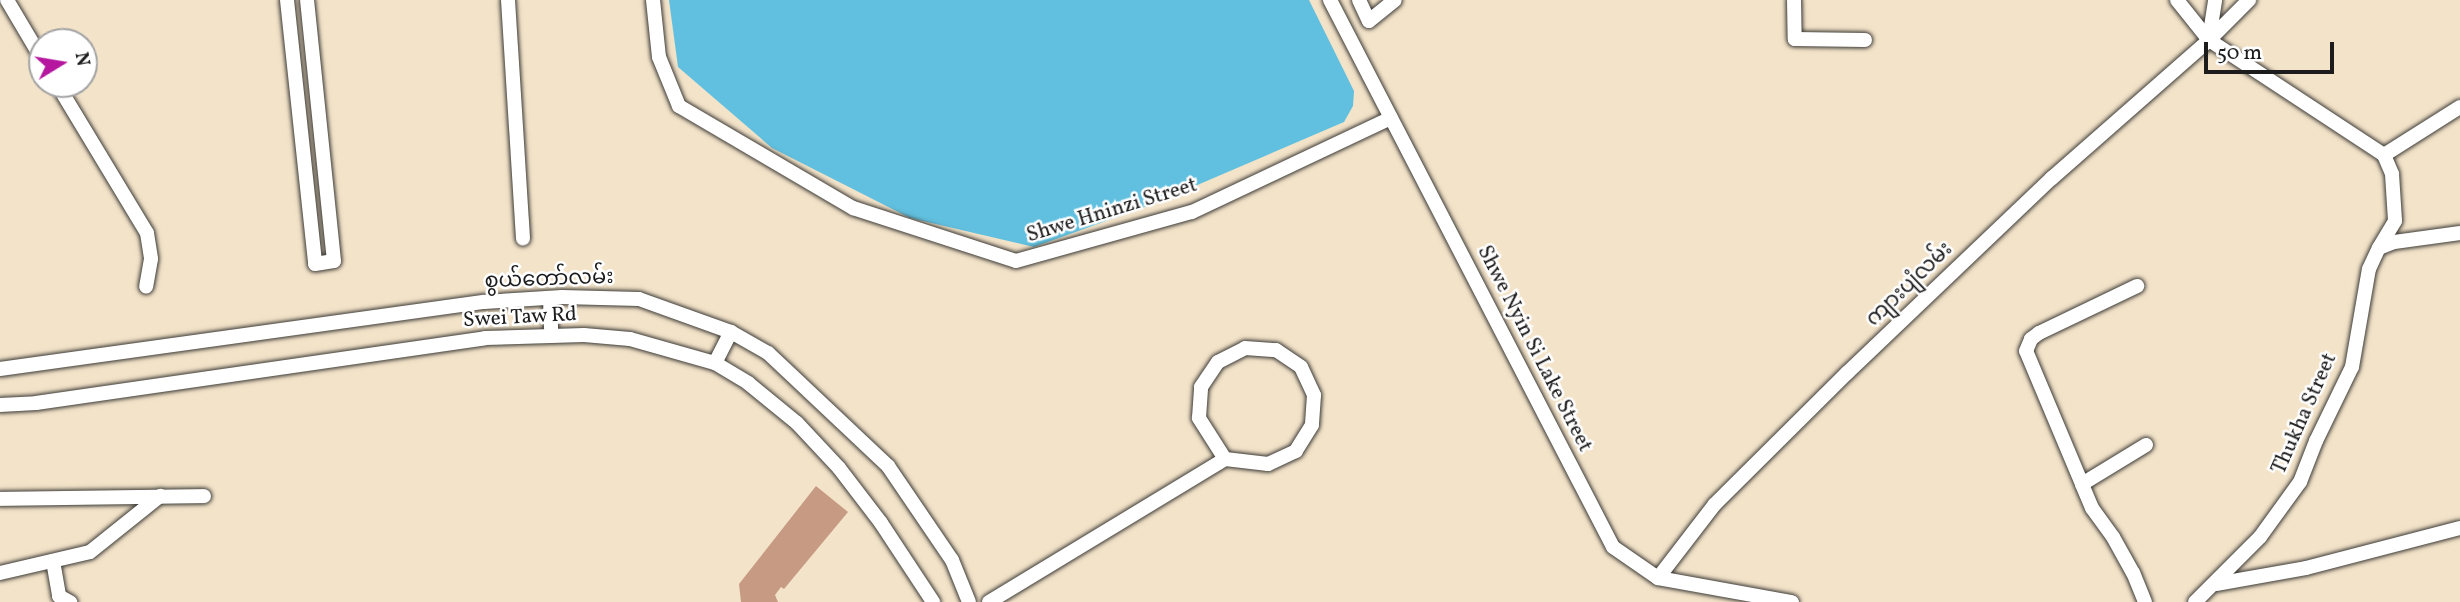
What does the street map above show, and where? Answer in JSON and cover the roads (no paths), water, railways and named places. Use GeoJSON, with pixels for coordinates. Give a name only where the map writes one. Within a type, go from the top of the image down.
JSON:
{"type":"FeatureCollection","features":[{"type":"Feature","properties":{"kind":"street"},"geometry":{"type":"LineString","coordinates":[[7,0],[28,35]]}},
{"type":"Feature","properties":{"kind":"street"},"geometry":{"type":"LineString","coordinates":[[287,0],[315,264],[334,261],[307,0]]}},
{"type":"Feature","properties":{"kind":"street"},"geometry":{"type":"LineString","coordinates":[[509,0],[523,239]]}},
{"type":"Feature","properties":{"kind":"street","name":"Shwe Hninzi Street"},"geometry":{"type":"LineString","coordinates":[[653,0],[659,57],[679,106],[853,208],[1016,261],[1192,212],[1391,118]]}},
{"type":"Feature","properties":{"kind":"street","name":"Shwe Nyin Si Lake Street"},"geometry":{"type":"LineString","coordinates":[[1329,0],[1613,547],[1658,578],[1792,602]]}},
{"type":"Feature","properties":{"kind":"street"},"geometry":{"type":"LineString","coordinates":[[1359,0],[1369,22],[1388,3]]}},
{"type":"Feature","properties":{"kind":"street"},"geometry":{"type":"LineString","coordinates":[[1794,0],[1795,39],[1865,40]]}},
{"type":"Feature","properties":{"kind":"street"},"geometry":{"type":"LineString","coordinates":[[2176,0],[2209,40],[2384,155],[2460,107]]}},
{"type":"Feature","properties":{"kind":"street"},"geometry":{"type":"LineString","coordinates":[[2209,40],[2215,0]]}},
{"type":"Feature","properties":{"kind":"street","name":"ကျားပျံလမ်း"},"geometry":{"type":"LineString","coordinates":[[1658,578],[1715,504],[1838,382],[2052,178],[2209,40],[2249,0]]}},
{"type":"Feature","properties":{"kind":"street"},"geometry":{"type":"LineString","coordinates":[[65,98],[146,233],[151,259],[146,287]]}},
{"type":"Feature","properties":{"kind":"street","name":"Thukha Street"},"geometry":{"type":"LineString","coordinates":[[2195,602],[2216,584],[2260,537],[2301,482],[2316,441],[2352,368],[2369,269],[2395,221],[2392,174],[2384,155]]}},
{"type":"Feature","properties":{"kind":"street"},"geometry":{"type":"LineString","coordinates":[[2379,248],[2394,242],[2460,233]]}},
{"type":"Feature","properties":{"kind":"street"},"geometry":{"type":"LineString","coordinates":[[2137,286],[2039,334],[2031,339],[2026,351],[2092,508],[2133,573],[2145,602]]}},
{"type":"Feature","properties":{"kind":"street"},"geometry":{"type":"LineString","coordinates":[[550,298],[551,337]]}},
{"type":"Feature","properties":{"kind":"street","name":"စွယ်တော်လမ်း"},"geometry":{"type":"LineString","coordinates":[[0,369],[484,302],[550,298],[639,299],[731,332],[768,353],[888,466],[952,560],[969,602]]}},
{"type":"Feature","properties":{"kind":"street"},"geometry":{"type":"LineString","coordinates":[[715,363],[731,332]]}},
{"type":"Feature","properties":{"kind":"street","name":"Swei Taw Rd"},"geometry":{"type":"LineString","coordinates":[[0,405],[36,403],[485,338],[584,335],[630,340],[715,363],[748,383],[797,423],[839,468],[881,523],[933,602]]}},
{"type":"Feature","properties":{"kind":"street"},"geometry":{"type":"LineString","coordinates":[[989,602],[1225,458],[1268,464],[1296,451],[1312,425],[1314,395],[1301,367],[1276,350],[1245,348],[1218,362],[1201,387],[1199,418],[1225,458]]}},
{"type":"Feature","properties":{"kind":"street"},"geometry":{"type":"LineString","coordinates":[[2082,484],[2146,445]]}},
{"type":"Feature","properties":{"kind":"street"},"geometry":{"type":"LineString","coordinates":[[0,573],[90,552],[160,496]]}},
{"type":"Feature","properties":{"kind":"street"},"geometry":{"type":"LineString","coordinates":[[0,499],[204,496]]}},
{"type":"Feature","properties":{"kind":"street"},"geometry":{"type":"LineString","coordinates":[[2216,584],[2306,568],[2460,528]]}},
{"type":"Feature","properties":{"kind":"street"},"geometry":{"type":"LineString","coordinates":[[52,561],[59,596],[70,602]]}},
{"type":"Feature","properties":{"kind":"water"},"geometry":{"type":"Polygon","coordinates":[[[669,0],[1309,0],[1354,91],[1353,106],[1344,122],[1153,204],[1034,247],[910,218],[772,148],[678,67],[669,0]]]}}]}
